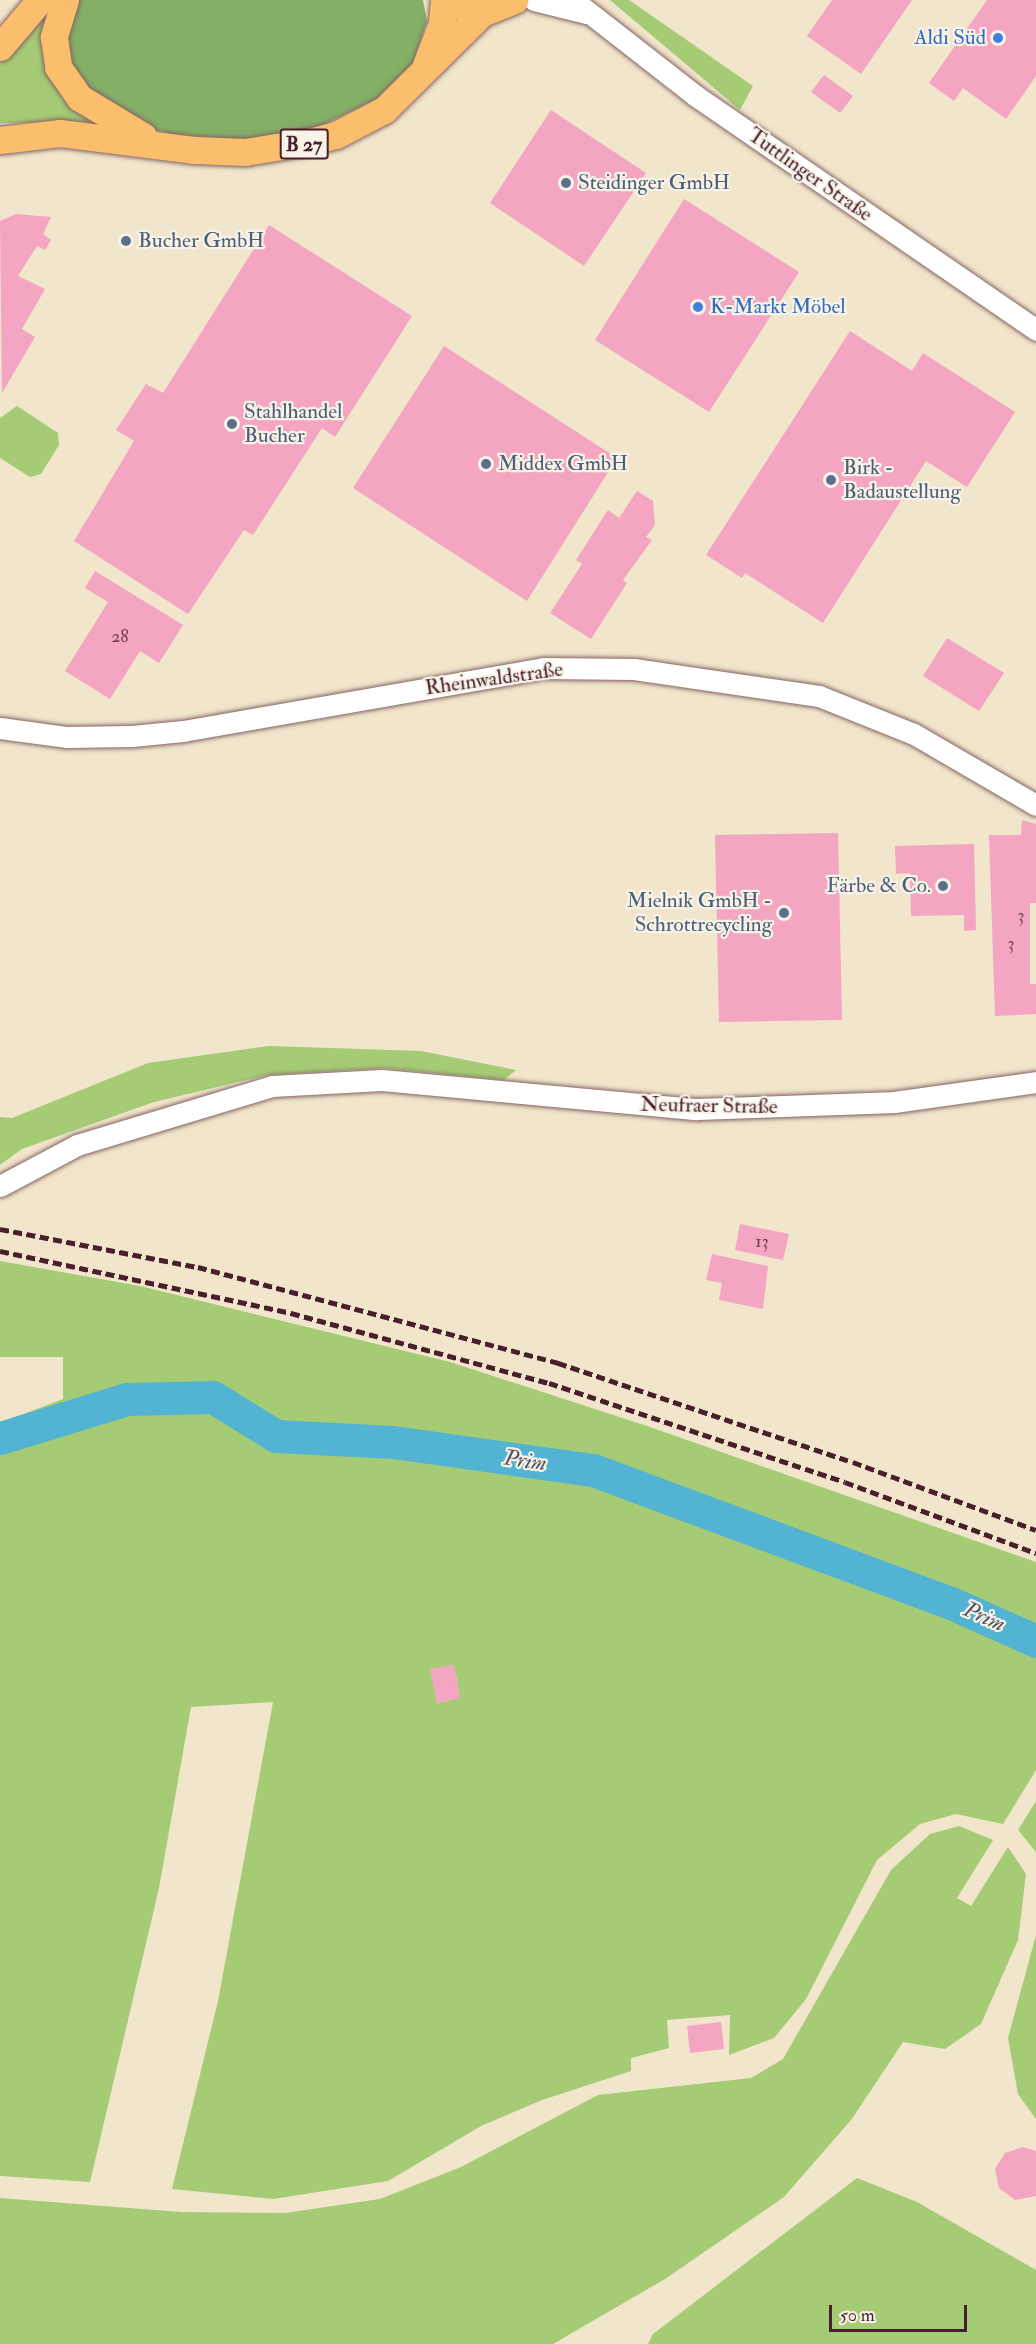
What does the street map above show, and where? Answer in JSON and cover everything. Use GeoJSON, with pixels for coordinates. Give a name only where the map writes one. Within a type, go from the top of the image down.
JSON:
{"type":"FeatureCollection","features":[{"type":"Feature","properties":{"kind":"main road","name":"B 27"},"geometry":{"type":"LineString","coordinates":[[66,0],[54,36],[58,67],[94,109],[160,144],[245,152],[336,135],[384,110],[425,69],[442,23],[444,0]]}},
{"type":"Feature","properties":{"kind":"main road"},"geometry":{"type":"LineString","coordinates":[[449,0],[482,13]]}},
{"type":"Feature","properties":{"kind":"main road"},"geometry":{"type":"LineString","coordinates":[[425,69],[482,13],[514,0]]}},
{"type":"Feature","properties":{"kind":"main road"},"geometry":{"type":"LineString","coordinates":[[0,24],[37,3]]}},
{"type":"Feature","properties":{"kind":"main road"},"geometry":{"type":"LineString","coordinates":[[0,47],[37,3]]}},
{"type":"Feature","properties":{"kind":"main road"},"geometry":{"type":"LineString","coordinates":[[0,140],[60,133],[160,144]]}},
{"type":"Feature","properties":{"kind":"street","name":"Tuttlinger Straße"},"geometry":{"type":"LineString","coordinates":[[534,0],[589,13]]}},
{"type":"Feature","properties":{"kind":"street","name":"Tuttlinger Straße"},"geometry":{"type":"LineString","coordinates":[[573,0],[696,96],[1036,330]]}},
{"type":"Feature","properties":{"kind":"street","name":"Rheinwaldstraße"},"geometry":{"type":"LineString","coordinates":[[0,728],[67,737],[132,736],[183,731],[543,668],[634,669],[819,696],[914,734],[1036,805]]}},
{"type":"Feature","properties":{"kind":"street","name":"Neufraer Straße"},"geometry":{"type":"LineString","coordinates":[[0,1186],[77,1145],[272,1086],[382,1080],[697,1109],[894,1101],[1036,1082]]}},
{"type":"Feature","properties":{"kind":"green space"},"geometry":{"type":"Polygon","coordinates":[[[76,0],[423,0],[427,21],[413,63],[379,98],[312,130],[246,141],[170,134],[145,127],[97,101],[69,62],[66,26],[76,0]]]}},
{"type":"Feature","properties":{"kind":"green space"},"geometry":{"type":"Polygon","coordinates":[[[610,0],[629,0],[753,86],[740,110],[610,0]]]}},
{"type":"Feature","properties":{"kind":"green space"},"geometry":{"type":"Polygon","coordinates":[[[47,3],[42,38],[98,122],[0,123],[0,62],[47,3]]]}},
{"type":"Feature","properties":{"kind":"green space"},"geometry":{"type":"Polygon","coordinates":[[[17,406],[58,433],[59,445],[41,474],[30,477],[0,458],[0,418],[17,406]]]}},
{"type":"Feature","properties":{"kind":"green space"},"geometry":{"type":"Polygon","coordinates":[[[269,1046],[421,1051],[516,1070],[504,1080],[384,1068],[268,1075],[154,1102],[22,1149],[0,1165],[0,1117],[12,1118],[148,1063],[269,1046]]]}},
{"type":"Feature","properties":{"kind":"green space"},"geometry":{"type":"Polygon","coordinates":[[[0,1261],[140,1286],[450,1362],[647,1426],[1036,1562],[1036,1770],[1003,1824],[956,1814],[920,1824],[877,1860],[806,1999],[774,2038],[729,2055],[730,2015],[667,2020],[669,2048],[631,2058],[631,2071],[542,2100],[481,2126],[388,2181],[273,2199],[172,2189],[218,2001],[273,1702],[191,1707],[159,1888],[90,2182],[0,2176],[0,1423],[63,1399],[63,1357],[0,1357],[0,1261]],[[454,1665],[431,1669],[437,1703],[460,1698],[454,1665]]]}},
{"type":"Feature","properties":{"kind":"green space"},"geometry":{"type":"Polygon","coordinates":[[[1036,1801],[1036,1852],[1018,1830],[1036,1801]]]}},
{"type":"Feature","properties":{"kind":"green space"},"geometry":{"type":"Polygon","coordinates":[[[959,1826],[993,1840],[957,1898],[971,1906],[1008,1847],[1026,1874],[1018,1940],[981,2024],[945,2049],[903,2042],[851,2120],[784,2197],[665,2279],[553,2344],[0,2344],[0,2198],[181,2212],[285,2213],[380,2199],[461,2167],[598,2095],[751,2078],[783,2059],[891,1870],[930,1834],[959,1826]]]}},
{"type":"Feature","properties":{"kind":"green space"},"geometry":{"type":"Polygon","coordinates":[[[1036,1935],[1036,2119],[1018,2094],[1008,2038],[1036,1935]]]}},
{"type":"Feature","properties":{"kind":"green space"},"geometry":{"type":"Polygon","coordinates":[[[857,2178],[917,2202],[1036,2270],[1036,2344],[648,2344],[653,2334],[857,2178]]]}},
{"type":"Feature","properties":{"kind":"building"},"geometry":{"type":"Polygon","coordinates":[[[832,0],[912,0],[861,74],[807,36],[832,0]]]}},
{"type":"Feature","properties":{"kind":"building","name":"Aldi Süd"},"geometry":{"type":"Polygon","coordinates":[[[987,0],[1036,0],[1036,76],[1006,119],[963,88],[954,101],[929,83],[987,0]]]}},
{"type":"Feature","properties":{"kind":"building"},"geometry":{"type":"Polygon","coordinates":[[[824,75],[853,96],[840,113],[811,92],[824,75]]]}},
{"type":"Feature","properties":{"kind":"building"},"geometry":{"type":"Polygon","coordinates":[[[551,110],[646,173],[584,266],[490,203],[551,110]]]}},
{"type":"Feature","properties":{"kind":"building"},"geometry":{"type":"Polygon","coordinates":[[[684,199],[799,272],[709,412],[595,340],[684,199]]]}},
{"type":"Feature","properties":{"kind":"building"},"geometry":{"type":"Polygon","coordinates":[[[16,214],[51,217],[43,234],[51,240],[45,250],[37,246],[18,276],[45,289],[22,329],[35,337],[2,393],[0,221],[16,214]]]}},
{"type":"Feature","properties":{"kind":"building"},"geometry":{"type":"Polygon","coordinates":[[[269,225],[412,316],[335,437],[322,428],[253,535],[244,530],[188,614],[74,541],[134,441],[116,430],[146,384],[163,393],[269,225]]]}},
{"type":"Feature","properties":{"kind":"building"},"geometry":{"type":"Polygon","coordinates":[[[850,331],[912,371],[923,353],[1015,412],[967,487],[926,461],[823,623],[745,573],[742,578],[706,555],[850,331]]]}},
{"type":"Feature","properties":{"kind":"building"},"geometry":{"type":"Polygon","coordinates":[[[444,346],[617,458],[527,601],[353,488],[444,346]]]}},
{"type":"Feature","properties":{"kind":"building"},"geometry":{"type":"Polygon","coordinates":[[[637,491],[653,501],[655,525],[646,537],[652,540],[623,580],[627,583],[591,639],[550,613],[582,564],[576,560],[608,510],[619,518],[637,491]]]}},
{"type":"Feature","properties":{"kind":"building"},"geometry":{"type":"Polygon","coordinates":[[[95,571],[183,625],[159,663],[140,651],[110,699],[65,671],[108,602],[85,588],[95,571]]]}},
{"type":"Feature","properties":{"kind":"building"},"geometry":{"type":"Polygon","coordinates":[[[947,638],[1004,673],[979,711],[923,676],[947,638]]]}},
{"type":"Feature","properties":{"kind":"building"},"geometry":{"type":"Polygon","coordinates":[[[1022,820],[1036,824],[1036,903],[1030,903],[1030,984],[1036,984],[1036,1014],[995,1016],[989,835],[1021,835],[1022,820]]]}},
{"type":"Feature","properties":{"kind":"building"},"geometry":{"type":"Polygon","coordinates":[[[838,833],[842,1020],[719,1022],[715,835],[838,833]]]}},
{"type":"Feature","properties":{"kind":"building"},"geometry":{"type":"Polygon","coordinates":[[[974,844],[976,930],[964,931],[964,915],[911,916],[910,873],[896,874],[895,846],[974,844]]]}},
{"type":"Feature","properties":{"kind":"building"},"geometry":{"type":"Polygon","coordinates":[[[740,1224],[789,1234],[783,1260],[735,1250],[740,1224]]]}},
{"type":"Feature","properties":{"kind":"building"},"geometry":{"type":"Polygon","coordinates":[[[712,1254],[768,1266],[763,1309],[719,1300],[722,1283],[706,1280],[712,1254]]]}},
{"type":"Feature","properties":{"kind":"building"},"geometry":{"type":"Polygon","coordinates":[[[454,1665],[460,1698],[437,1703],[430,1669],[454,1665]]]}},
{"type":"Feature","properties":{"kind":"building"},"geometry":{"type":"Polygon","coordinates":[[[721,2022],[724,2049],[690,2053],[687,2026],[721,2022]]]}},
{"type":"Feature","properties":{"kind":"building"},"geometry":{"type":"Polygon","coordinates":[[[1023,2147],[1036,2151],[1036,2196],[1015,2200],[999,2188],[995,2169],[1005,2153],[1023,2147]]]}},
{"type":"Feature","properties":{"kind":"waterway","name":"Prim"},"geometry":{"type":"LineString","coordinates":[[0,1438],[127,1399],[213,1397],[276,1436],[393,1442],[593,1470],[951,1603],[1036,1641]]}},
{"type":"Feature","properties":{"kind":"railway"},"geometry":{"type":"LineString","coordinates":[[0,1229],[198,1267],[558,1363],[853,1462],[1036,1530]]}},
{"type":"Feature","properties":{"kind":"railway"},"geometry":{"type":"LineString","coordinates":[[0,1251],[291,1313],[549,1383],[845,1482],[1036,1553]]}},
{"type":"Feature","properties":{"kind":"place","name":"Aldi Süd"},"geometry":{"type":"Point","coordinates":[998,38]}},
{"type":"Feature","properties":{"kind":"place","name":"Steidinger GmbH"},"geometry":{"type":"Point","coordinates":[566,183]}},
{"type":"Feature","properties":{"kind":"place","name":"Bucher GmbH"},"geometry":{"type":"Point","coordinates":[126,241]}},
{"type":"Feature","properties":{"kind":"place","name":"K-Markt Möbel"},"geometry":{"type":"Point","coordinates":[698,307]}},
{"type":"Feature","properties":{"kind":"place","name":"Stahlhandel Bucher"},"geometry":{"type":"Point","coordinates":[232,424]}},
{"type":"Feature","properties":{"kind":"place","name":"Middex GmbH"},"geometry":{"type":"Point","coordinates":[486,464]}},
{"type":"Feature","properties":{"kind":"place","name":"Birk - Badaustellung"},"geometry":{"type":"Point","coordinates":[831,480]}},
{"type":"Feature","properties":{"kind":"place","name":"Färbe & Co."},"geometry":{"type":"Point","coordinates":[943,886]}},
{"type":"Feature","properties":{"kind":"place","name":"Mielnik GmbH - Schrottrecycling"},"geometry":{"type":"Point","coordinates":[784,913]}}]}
